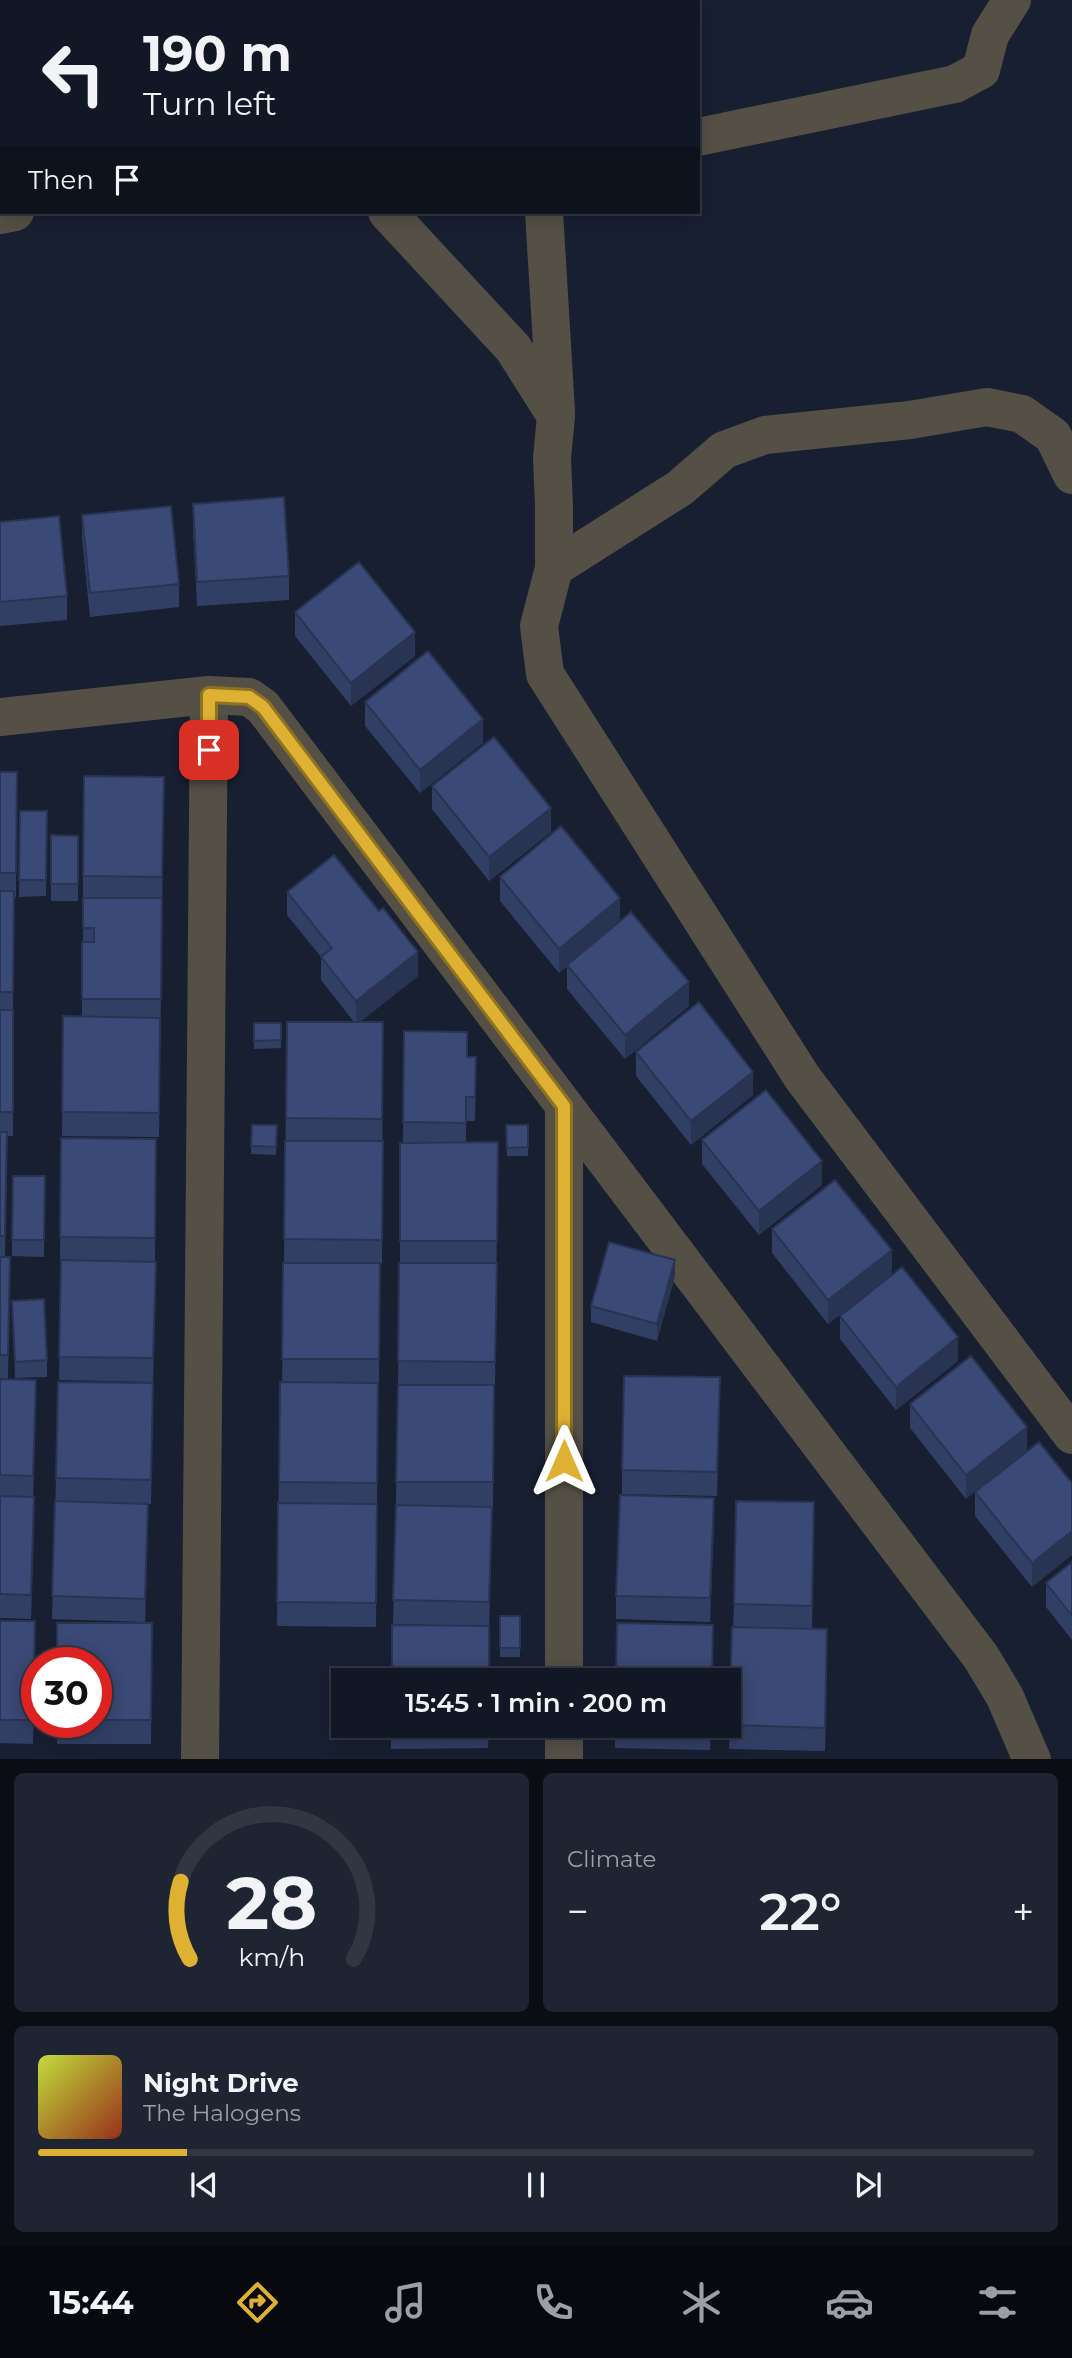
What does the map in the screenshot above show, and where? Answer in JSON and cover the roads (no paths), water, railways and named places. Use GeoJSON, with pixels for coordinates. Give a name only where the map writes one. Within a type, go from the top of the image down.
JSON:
{"type":"FeatureCollection","features":[{"type":"Feature","properties":{"kind":"street"},"geometry":{"type":"LineString","coordinates":[[700,137],[956,84],[981,70],[990,36],[1012,0]]}},
{"type":"Feature","properties":{"kind":"street"},"geometry":{"type":"LineString","coordinates":[[389,214],[513,348],[556,416]]}},
{"type":"Feature","properties":{"kind":"street"},"geometry":{"type":"LineString","coordinates":[[544,214],[556,416],[552,458],[554,568],[539,626],[545,674],[802,1077],[1072,1435]]}},
{"type":"Feature","properties":{"kind":"street"},"geometry":{"type":"LineString","coordinates":[[554,568],[680,488],[724,450],[765,435],[909,420],[987,407],[1022,414],[1053,436],[1072,475]]}},
{"type":"Feature","properties":{"kind":"street"},"geometry":{"type":"LineString","coordinates":[[200,1759],[209,695]]}},
{"type":"Feature","properties":{"kind":"street"},"geometry":{"type":"LineString","coordinates":[[0,717],[209,695],[249,697],[263,707],[981,1657],[1005,1697],[1032,1759]]}},
{"type":"Feature","properties":{"kind":"street"},"geometry":{"type":"LineString","coordinates":[[564,1106],[564,1668]]}},
{"type":"Feature","properties":{"kind":"street"},"geometry":{"type":"LineString","coordinates":[[564,1738],[564,1759]]}}]}
